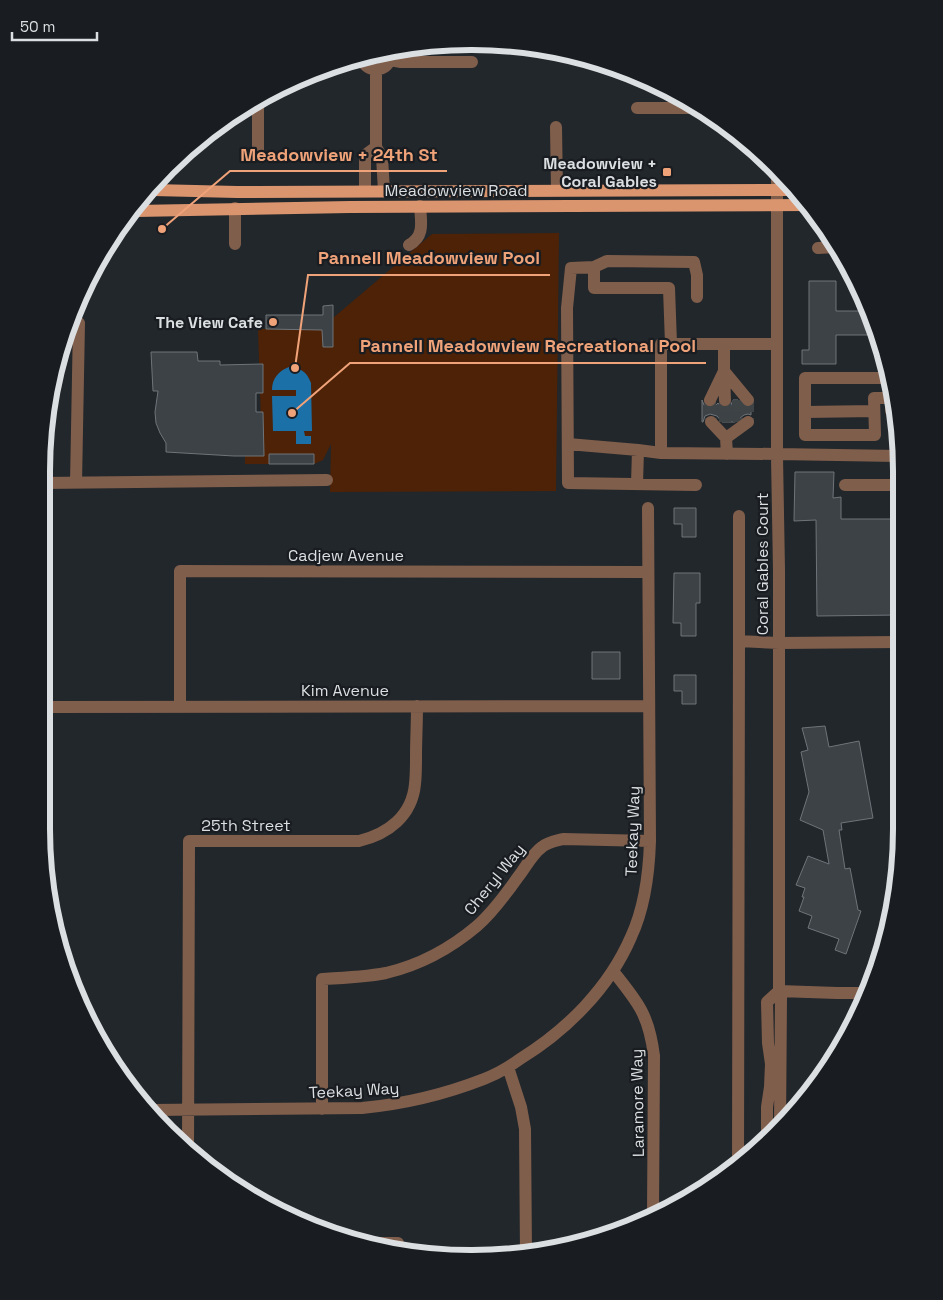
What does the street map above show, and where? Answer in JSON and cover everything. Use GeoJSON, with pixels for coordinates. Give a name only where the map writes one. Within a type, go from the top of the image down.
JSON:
{"type":"FeatureCollection","features":[{"type":"Feature","properties":{"kind":"main road","name":"Meadowview Road"},"geometry":{"type":"LineString","coordinates":[[158,190],[237,192],[785,190]]}},
{"type":"Feature","properties":{"kind":"main road","name":"Meadowview Road"},"geometry":{"type":"LineString","coordinates":[[141,211],[420,206],[798,205]]}},
{"type":"Feature","properties":{"kind":"street"},"geometry":{"type":"LineString","coordinates":[[394,57],[401,62],[472,62]]}},
{"type":"Feature","properties":{"kind":"street"},"geometry":{"type":"LineString","coordinates":[[363,64],[376,70],[387,65],[390,58]]}},
{"type":"Feature","properties":{"kind":"street"},"geometry":{"type":"LineString","coordinates":[[376,70],[376,148],[382,157],[384,191]]}},
{"type":"Feature","properties":{"kind":"street"},"geometry":{"type":"LineString","coordinates":[[258,108],[258,150]]}},
{"type":"Feature","properties":{"kind":"street"},"geometry":{"type":"LineString","coordinates":[[637,108],[685,108]]}},
{"type":"Feature","properties":{"kind":"street"},"geometry":{"type":"LineString","coordinates":[[556,127],[557,190]]}},
{"type":"Feature","properties":{"kind":"street"},"geometry":{"type":"LineString","coordinates":[[365,191],[364,159],[368,152],[376,148]]}},
{"type":"Feature","properties":{"kind":"street","name":"Coral Gables Court"},"geometry":{"type":"LineString","coordinates":[[777,181],[779,643],[893,642]]}},
{"type":"Feature","properties":{"kind":"street"},"geometry":{"type":"LineString","coordinates":[[410,244],[416,241],[420,233],[420,206]]}},
{"type":"Feature","properties":{"kind":"street"},"geometry":{"type":"LineString","coordinates":[[235,208],[235,244]]}},
{"type":"Feature","properties":{"kind":"street"},"geometry":{"type":"LineString","coordinates":[[818,248],[829,248]]}},
{"type":"Feature","properties":{"kind":"street"},"geometry":{"type":"LineString","coordinates":[[696,485],[568,483],[567,308],[571,268],[594,267],[607,261],[694,262],[697,275],[697,297]]}},
{"type":"Feature","properties":{"kind":"street"},"geometry":{"type":"LineString","coordinates":[[594,267],[594,288],[669,288],[671,344]]}},
{"type":"Feature","properties":{"kind":"street"},"geometry":{"type":"LineString","coordinates":[[76,483],[79,323],[77,323]]}},
{"type":"Feature","properties":{"kind":"street"},"geometry":{"type":"LineString","coordinates":[[661,453],[661,344],[777,344]]}},
{"type":"Feature","properties":{"kind":"street"},"geometry":{"type":"LineString","coordinates":[[724,344],[725,400]]}},
{"type":"Feature","properties":{"kind":"street"},"geometry":{"type":"LineString","coordinates":[[710,400],[724,371]]}},
{"type":"Feature","properties":{"kind":"street"},"geometry":{"type":"LineString","coordinates":[[724,371],[743,400]]}},
{"type":"Feature","properties":{"kind":"street"},"geometry":{"type":"LineString","coordinates":[[873,378],[875,435],[805,435],[805,378],[873,378],[883,378]]}},
{"type":"Feature","properties":{"kind":"street"},"geometry":{"type":"LineString","coordinates":[[805,412],[874,404],[887,400]]}},
{"type":"Feature","properties":{"kind":"street"},"geometry":{"type":"LineString","coordinates":[[711,422],[726,438]]}},
{"type":"Feature","properties":{"kind":"street"},"geometry":{"type":"LineString","coordinates":[[725,422],[728,454]]}},
{"type":"Feature","properties":{"kind":"street"},"geometry":{"type":"LineString","coordinates":[[726,438],[744,422]]}},
{"type":"Feature","properties":{"kind":"street"},"geometry":{"type":"LineString","coordinates":[[568,444],[661,453],[892,456]]}},
{"type":"Feature","properties":{"kind":"street"},"geometry":{"type":"LineString","coordinates":[[637,484],[638,450]]}},
{"type":"Feature","properties":{"kind":"street"},"geometry":{"type":"LineString","coordinates":[[50,483],[327,480]]}},
{"type":"Feature","properties":{"kind":"street"},"geometry":{"type":"LineString","coordinates":[[845,485],[893,485]]}},
{"type":"Feature","properties":{"kind":"street","name":"Teekay Way"},"geometry":{"type":"LineString","coordinates":[[158,1110],[362,1108],[390,1106],[439,1095],[485,1079],[534,1051],[578,1014],[598,991],[613,971],[629,942],[641,910],[646,885],[650,841],[648,508]]}},
{"type":"Feature","properties":{"kind":"street"},"geometry":{"type":"LineString","coordinates":[[738,1154],[739,516]]}},
{"type":"Feature","properties":{"kind":"street","name":"Cadjew Avenue"},"geometry":{"type":"LineString","coordinates":[[180,706],[180,571],[648,572]]}},
{"type":"Feature","properties":{"kind":"street"},"geometry":{"type":"LineString","coordinates":[[739,641],[779,643],[780,1115]]}},
{"type":"Feature","properties":{"kind":"street","name":"25th Street"},"geometry":{"type":"LineString","coordinates":[[188,1140],[189,841],[359,841],[372,838],[386,831],[396,823],[404,812],[411,800],[415,785],[417,706]]}},
{"type":"Feature","properties":{"kind":"street","name":"Kim Avenue"},"geometry":{"type":"LineString","coordinates":[[50,707],[649,706]]}},
{"type":"Feature","properties":{"kind":"street","name":"Cheryl Way"},"geometry":{"type":"LineString","coordinates":[[322,1109],[322,979],[361,977],[386,973],[420,962],[440,952],[478,925],[505,896],[536,852],[553,841],[563,839],[650,841]]}},
{"type":"Feature","properties":{"kind":"street","name":"Laramore Way"},"geometry":{"type":"LineString","coordinates":[[613,971],[642,1010],[652,1038],[654,1056],[653,1209]]}},
{"type":"Feature","properties":{"kind":"street"},"geometry":{"type":"LineString","coordinates":[[767,1130],[771,1064],[768,1043],[768,1002],[779,991],[860,993]]}},
{"type":"Feature","properties":{"kind":"street"},"geometry":{"type":"LineString","coordinates":[[508,1067],[521,1107],[525,1129],[526,1246]]}},
{"type":"Feature","properties":{"kind":"shaded area"},"geometry":{"type":"Polygon","coordinates":[[[559,233],[556,491],[330,492],[331,444],[323,460],[314,464],[245,464],[245,455],[262,454],[258,329],[266,329],[266,315],[323,315],[323,306],[333,305],[333,318],[432,234],[559,233]]]}},
{"type":"Feature","properties":{"kind":"water"},"geometry":{"type":"Polygon","coordinates":[[[289,367],[303,371],[311,383],[312,431],[304,431],[305,436],[311,436],[311,444],[296,444],[296,431],[273,431],[272,396],[296,396],[296,390],[272,390],[276,376],[289,367]]]}},
{"type":"Feature","properties":{"kind":"building"},"geometry":{"type":"Polygon","coordinates":[[[809,281],[836,281],[836,311],[861,311],[871,335],[836,335],[836,364],[802,364],[802,350],[809,350],[809,281]]]}},
{"type":"Feature","properties":{"kind":"building"},"geometry":{"type":"Polygon","coordinates":[[[333,305],[333,347],[323,347],[322,330],[266,329],[266,315],[323,315],[323,306],[333,305]]]}},
{"type":"Feature","properties":{"kind":"building"},"geometry":{"type":"Polygon","coordinates":[[[151,352],[197,352],[198,361],[220,361],[220,365],[263,364],[263,393],[256,393],[256,412],[263,412],[264,456],[166,452],[166,443],[156,423],[155,412],[158,391],[153,391],[151,352]]]}},
{"type":"Feature","properties":{"kind":"building"},"geometry":{"type":"Polygon","coordinates":[[[702,400],[704,405],[710,408],[718,403],[721,407],[726,408],[730,407],[733,400],[738,400],[745,407],[751,407],[751,415],[744,415],[735,422],[722,422],[717,416],[710,414],[705,416],[702,422],[702,400]]]}},
{"type":"Feature","properties":{"kind":"building"},"geometry":{"type":"Polygon","coordinates":[[[269,454],[314,454],[314,464],[269,464],[269,454]]]}},
{"type":"Feature","properties":{"kind":"building"},"geometry":{"type":"Polygon","coordinates":[[[795,472],[834,472],[833,498],[841,497],[841,519],[893,519],[893,615],[817,616],[816,520],[794,521],[795,472]]]}},
{"type":"Feature","properties":{"kind":"building"},"geometry":{"type":"Polygon","coordinates":[[[674,508],[696,508],[696,537],[682,537],[682,524],[674,524],[674,508]]]}},
{"type":"Feature","properties":{"kind":"building"},"geometry":{"type":"Polygon","coordinates":[[[674,573],[700,573],[700,603],[696,603],[696,636],[681,636],[681,623],[673,623],[674,573]]]}},
{"type":"Feature","properties":{"kind":"building"},"geometry":{"type":"Polygon","coordinates":[[[592,652],[620,652],[620,679],[592,679],[592,652]]]}},
{"type":"Feature","properties":{"kind":"building"},"geometry":{"type":"Polygon","coordinates":[[[674,675],[696,675],[696,704],[682,704],[682,691],[674,691],[674,675]]]}},
{"type":"Feature","properties":{"kind":"building"},"geometry":{"type":"Polygon","coordinates":[[[825,726],[829,747],[859,741],[873,818],[841,823],[842,830],[839,830],[845,869],[850,868],[858,910],[861,911],[846,954],[835,950],[839,939],[808,928],[812,916],[799,911],[805,888],[796,885],[808,856],[829,864],[823,830],[800,820],[809,792],[801,752],[808,750],[802,728],[825,726]]]}},
{"type":"Feature","properties":{"kind":"tunnel"},"geometry":{"type":"LineString","coordinates":[[710,400],[711,422]]}},
{"type":"Feature","properties":{"kind":"tunnel"},"geometry":{"type":"LineString","coordinates":[[725,400],[725,422]]}},
{"type":"Feature","properties":{"kind":"tunnel"},"geometry":{"type":"LineString","coordinates":[[738,400],[739,422]]}},
{"type":"Feature","properties":{"kind":"tunnel"},"geometry":{"type":"LineString","coordinates":[[748,400],[748,422]]}},
{"type":"Feature","properties":{"kind":"place","name":"Meadowview + Coral Gables"},"geometry":{"type":"Point","coordinates":[667,172]}},
{"type":"Feature","properties":{"kind":"place","name":"Meadowview + 24th St"},"geometry":{"type":"Point","coordinates":[162,229]}},
{"type":"Feature","properties":{"kind":"place","name":"The View Cafe"},"geometry":{"type":"Point","coordinates":[273,322]}},
{"type":"Feature","properties":{"kind":"place","name":"Pannell Meadowview Pool"},"geometry":{"type":"Point","coordinates":[295,368]}},
{"type":"Feature","properties":{"kind":"place","name":"Pannell Meadowview Recreational Pool"},"geometry":{"type":"Point","coordinates":[292,413]}}]}
